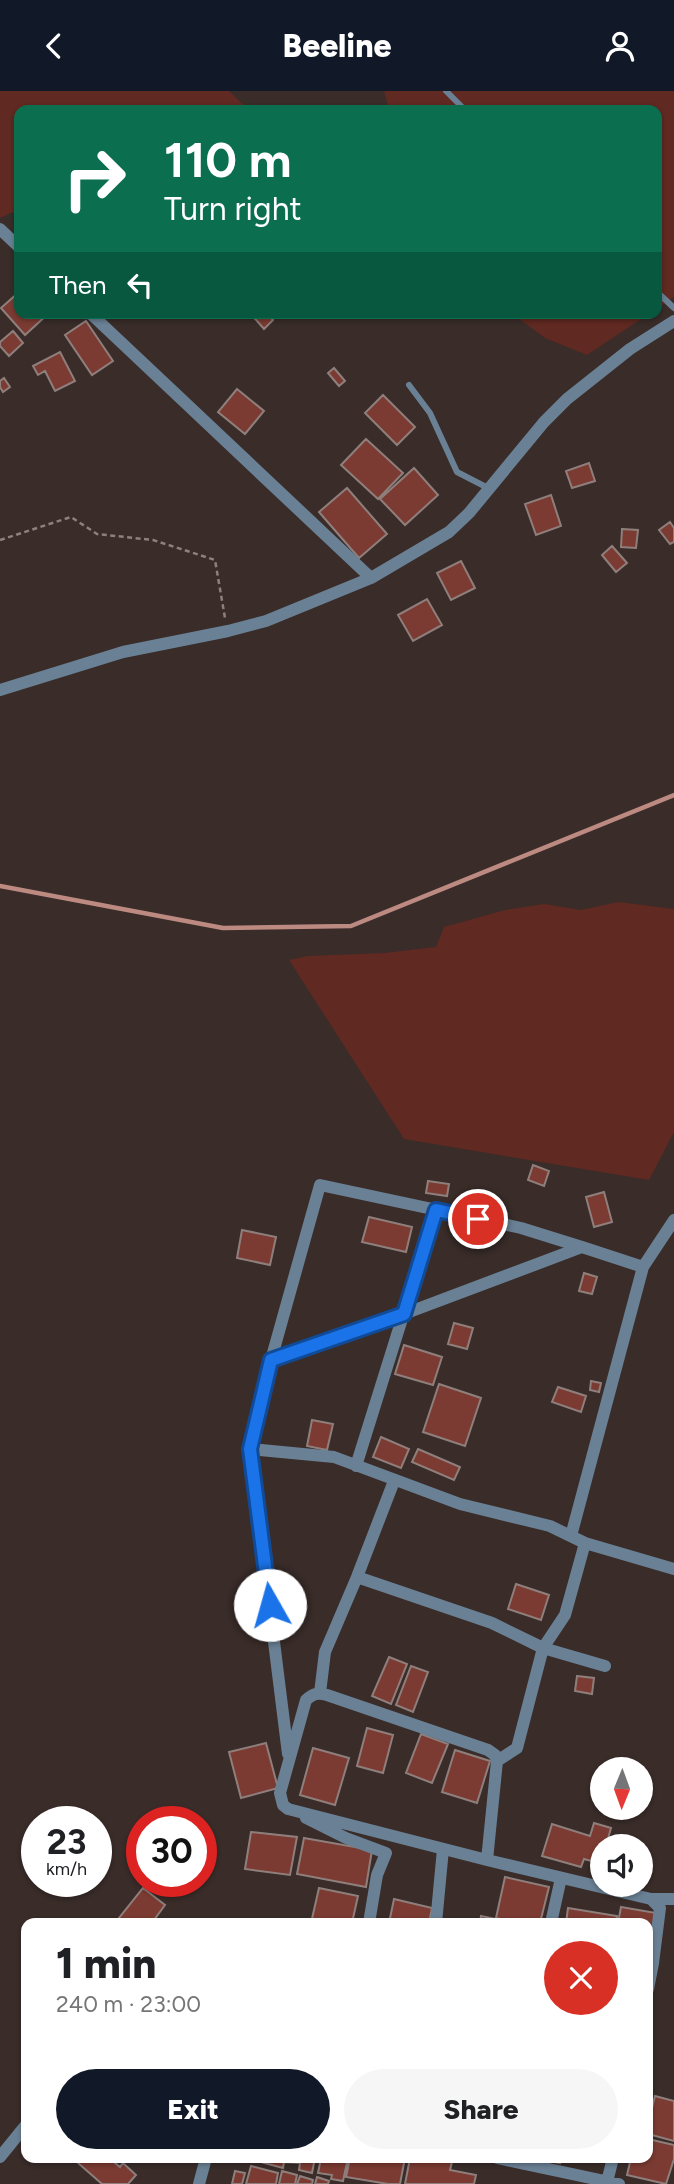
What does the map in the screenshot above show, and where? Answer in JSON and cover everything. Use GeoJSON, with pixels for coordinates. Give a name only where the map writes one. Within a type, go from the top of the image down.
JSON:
{"type":"FeatureCollection","features":[{"type":"Feature","properties":{"kind":"street"},"geometry":{"type":"LineString","coordinates":[[0,229],[14,242]]}},
{"type":"Feature","properties":{"kind":"street"},"geometry":{"type":"LineString","coordinates":[[96,319],[371,578]]}},
{"type":"Feature","properties":{"kind":"street"},"geometry":{"type":"LineString","coordinates":[[0,690],[123,652],[266,621],[371,578],[449,532],[469,513],[544,422],[567,399],[630,349],[674,321]]}},
{"type":"Feature","properties":{"kind":"street"},"geometry":{"type":"LineString","coordinates":[[289,1760],[250,1449],[271,1360],[320,1185],[521,1228],[643,1267]]}},
{"type":"Feature","properties":{"kind":"street"},"geometry":{"type":"LineString","coordinates":[[356,1466],[436,1210]]}},
{"type":"Feature","properties":{"kind":"street"},"geometry":{"type":"LineString","coordinates":[[571,1536],[643,1267],[674,1220]]}},
{"type":"Feature","properties":{"kind":"street"},"geometry":{"type":"LineString","coordinates":[[271,1360],[404,1314],[582,1247]]}},
{"type":"Feature","properties":{"kind":"street"},"geometry":{"type":"LineString","coordinates":[[250,1449],[334,1458],[460,1504],[550,1526],[585,1542],[674,1569]]}},
{"type":"Feature","properties":{"kind":"street"},"geometry":{"type":"LineString","coordinates":[[320,1693],[325,1652],[394,1481]]}},
{"type":"Feature","properties":{"kind":"street"},"geometry":{"type":"LineString","coordinates":[[497,1761],[517,1748],[543,1648],[565,1615],[585,1542]]}},
{"type":"Feature","properties":{"kind":"street"},"geometry":{"type":"LineString","coordinates":[[357,1577],[492,1623],[543,1648],[605,1666]]}},
{"type":"Feature","properties":{"kind":"street"},"geometry":{"type":"LineString","coordinates":[[370,1918],[377,1875],[387,1853],[346,1838],[283,1805],[280,1793],[306,1700],[312,1695],[320,1693],[488,1750],[495,1755],[497,1761],[487,1860]]}},
{"type":"Feature","properties":{"kind":"street"},"geometry":{"type":"LineString","coordinates":[[294,1810],[561,1878],[651,1899],[674,1899]]}},
{"type":"Feature","properties":{"kind":"street"},"geometry":{"type":"LineString","coordinates":[[436,1918],[443,1849]]}},
{"type":"Feature","properties":{"kind":"street"},"geometry":{"type":"LineString","coordinates":[[552,1918],[561,1878]]}},
{"type":"Feature","properties":{"kind":"street"},"geometry":{"type":"LineString","coordinates":[[651,1899],[660,1908],[653,1963]]}},
{"type":"Feature","properties":{"kind":"street"},"geometry":{"type":"LineString","coordinates":[[0,2157],[21,2131]]}},
{"type":"Feature","properties":{"kind":"street"},"geometry":{"type":"LineString","coordinates":[[199,2184],[205,2163]]}},
{"type":"Feature","properties":{"kind":"street"},"geometry":{"type":"LineString","coordinates":[[515,2163],[576,2180],[613,2183],[612,2163]]}},
{"type":"Feature","properties":{"kind":"lane"},"geometry":{"type":"LineString","coordinates":[[446,91],[460,105]]}},
{"type":"Feature","properties":{"kind":"lane"},"geometry":{"type":"LineString","coordinates":[[409,385],[430,413],[457,472],[490,489]]}},
{"type":"Feature","properties":{"kind":"path"},"geometry":{"type":"LineString","coordinates":[[0,540],[71,517],[97,534],[153,540],[215,560],[228,631]]}},
{"type":"Feature","properties":{"kind":"shaded area"},"geometry":{"type":"Polygon","coordinates":[[[0,91],[229,91],[244,105],[14,105],[14,213],[0,218],[0,91]]]}},
{"type":"Feature","properties":{"kind":"shaded area"},"geometry":{"type":"Polygon","coordinates":[[[384,91],[674,91],[674,297],[662,305],[662,105],[388,105],[384,91]]]}},
{"type":"Feature","properties":{"kind":"shaded area"},"geometry":{"type":"Polygon","coordinates":[[[519,319],[641,319],[587,355],[545,338],[519,319]]]}},
{"type":"Feature","properties":{"kind":"shaded area"},"geometry":{"type":"Polygon","coordinates":[[[618,902],[674,909],[674,1132],[649,1180],[404,1139],[289,960],[307,956],[384,953],[436,947],[444,927],[505,910],[544,904],[581,910],[618,902]]]}},
{"type":"Feature","properties":{"kind":"building"},"geometry":{"type":"Polygon","coordinates":[[[14,296],[14,319],[42,319],[25,335],[1,308],[14,296]]]}},
{"type":"Feature","properties":{"kind":"building"},"geometry":{"type":"Polygon","coordinates":[[[255,319],[272,319],[264,329],[255,319]]]}},
{"type":"Feature","properties":{"kind":"building"},"geometry":{"type":"Polygon","coordinates":[[[86,321],[113,361],[92,375],[65,335],[86,321]]]}},
{"type":"Feature","properties":{"kind":"building"},"geometry":{"type":"Polygon","coordinates":[[[13,331],[23,343],[9,356],[0,346],[0,342],[13,331]]]}},
{"type":"Feature","properties":{"kind":"building"},"geometry":{"type":"Polygon","coordinates":[[[60,352],[75,381],[55,391],[45,371],[38,375],[33,366],[60,352]]]}},
{"type":"Feature","properties":{"kind":"building"},"geometry":{"type":"Polygon","coordinates":[[[334,368],[345,381],[339,386],[328,373],[334,368]]]}},
{"type":"Feature","properties":{"kind":"building"},"geometry":{"type":"Polygon","coordinates":[[[4,378],[10,387],[3,392],[0,381],[4,378]]]}},
{"type":"Feature","properties":{"kind":"building"},"geometry":{"type":"Polygon","coordinates":[[[237,389],[264,411],[245,434],[218,412],[237,389]]]}},
{"type":"Feature","properties":{"kind":"building"},"geometry":{"type":"Polygon","coordinates":[[[383,395],[415,427],[397,445],[365,413],[383,395]]]}},
{"type":"Feature","properties":{"kind":"building"},"geometry":{"type":"Polygon","coordinates":[[[366,439],[403,473],[378,499],[341,465],[366,439]]]}},
{"type":"Feature","properties":{"kind":"building"},"geometry":{"type":"Polygon","coordinates":[[[589,463],[595,481],[572,488],[566,471],[589,463]]]}},
{"type":"Feature","properties":{"kind":"building"},"geometry":{"type":"Polygon","coordinates":[[[414,468],[438,495],[405,525],[380,499],[414,468]]]}},
{"type":"Feature","properties":{"kind":"building"},"geometry":{"type":"Polygon","coordinates":[[[347,488],[387,534],[359,558],[319,512],[347,488]]]}},
{"type":"Feature","properties":{"kind":"building"},"geometry":{"type":"Polygon","coordinates":[[[551,495],[561,526],[536,535],[525,504],[551,495]]]}},
{"type":"Feature","properties":{"kind":"building"},"geometry":{"type":"Polygon","coordinates":[[[670,522],[674,528],[674,542],[670,544],[659,530],[670,522]]]}},
{"type":"Feature","properties":{"kind":"building"},"geometry":{"type":"Polygon","coordinates":[[[622,529],[638,530],[636,548],[621,547],[622,529]]]}},
{"type":"Feature","properties":{"kind":"building"},"geometry":{"type":"Polygon","coordinates":[[[612,546],[627,563],[616,572],[602,555],[612,546]]]}},
{"type":"Feature","properties":{"kind":"building"},"geometry":{"type":"Polygon","coordinates":[[[461,561],[475,588],[451,600],[437,573],[461,561]]]}},
{"type":"Feature","properties":{"kind":"building"},"geometry":{"type":"Polygon","coordinates":[[[427,599],[442,625],[413,641],[398,615],[427,599]]]}},
{"type":"Feature","properties":{"kind":"building"},"geometry":{"type":"Polygon","coordinates":[[[533,1165],[549,1171],[544,1186],[528,1180],[533,1165]]]}},
{"type":"Feature","properties":{"kind":"building"},"geometry":{"type":"Polygon","coordinates":[[[428,1181],[449,1184],[447,1196],[426,1193],[428,1181]]]}},
{"type":"Feature","properties":{"kind":"building"},"geometry":{"type":"Polygon","coordinates":[[[604,1192],[612,1222],[594,1227],[586,1197],[604,1192]]]}},
{"type":"Feature","properties":{"kind":"building"},"geometry":{"type":"Polygon","coordinates":[[[369,1217],[412,1227],[406,1252],[362,1242],[369,1217]]]}},
{"type":"Feature","properties":{"kind":"building"},"geometry":{"type":"Polygon","coordinates":[[[242,1230],[276,1237],[270,1265],[237,1258],[242,1230]]]}},
{"type":"Feature","properties":{"kind":"building"},"geometry":{"type":"Polygon","coordinates":[[[584,1273],[597,1277],[592,1294],[579,1291],[584,1273]]]}},
{"type":"Feature","properties":{"kind":"building"},"geometry":{"type":"Polygon","coordinates":[[[454,1323],[473,1328],[467,1349],[448,1344],[454,1323]]]}},
{"type":"Feature","properties":{"kind":"building"},"geometry":{"type":"Polygon","coordinates":[[[404,1345],[442,1357],[433,1385],[395,1374],[404,1345]]]}},
{"type":"Feature","properties":{"kind":"building"},"geometry":{"type":"Polygon","coordinates":[[[591,1381],[601,1383],[599,1392],[590,1390],[591,1381]]]}},
{"type":"Feature","properties":{"kind":"building"},"geometry":{"type":"Polygon","coordinates":[[[439,1384],[481,1398],[465,1446],[423,1432],[439,1384]]]}},
{"type":"Feature","properties":{"kind":"building"},"geometry":{"type":"Polygon","coordinates":[[[558,1387],[586,1396],[581,1412],[552,1402],[558,1387]]]}},
{"type":"Feature","properties":{"kind":"building"},"geometry":{"type":"Polygon","coordinates":[[[312,1420],[333,1424],[327,1450],[307,1446],[312,1420]]]}},
{"type":"Feature","properties":{"kind":"building"},"geometry":{"type":"Polygon","coordinates":[[[381,1437],[409,1449],[401,1468],[373,1457],[381,1437]]]}},
{"type":"Feature","properties":{"kind":"building"},"geometry":{"type":"Polygon","coordinates":[[[418,1449],[460,1467],[454,1480],[412,1462],[418,1449]]]}},
{"type":"Feature","properties":{"kind":"building"},"geometry":{"type":"Polygon","coordinates":[[[516,1584],[549,1595],[541,1620],[508,1609],[516,1584]]]}},
{"type":"Feature","properties":{"kind":"building"},"geometry":{"type":"Polygon","coordinates":[[[389,1657],[407,1664],[391,1704],[372,1696],[389,1657]]]}},
{"type":"Feature","properties":{"kind":"building"},"geometry":{"type":"Polygon","coordinates":[[[411,1666],[428,1672],[413,1712],[396,1705],[411,1666]]]}},
{"type":"Feature","properties":{"kind":"building"},"geometry":{"type":"Polygon","coordinates":[[[577,1676],[594,1678],[592,1694],[575,1691],[577,1676]]]}},
{"type":"Feature","properties":{"kind":"building"},"geometry":{"type":"Polygon","coordinates":[[[367,1728],[393,1735],[383,1773],[357,1766],[367,1728]]]}},
{"type":"Feature","properties":{"kind":"building"},"geometry":{"type":"Polygon","coordinates":[[[421,1734],[448,1744],[432,1783],[406,1773],[421,1734]]]}},
{"type":"Feature","properties":{"kind":"building"},"geometry":{"type":"Polygon","coordinates":[[[266,1743],[278,1788],[241,1798],[229,1752],[266,1743]]]}},
{"type":"Feature","properties":{"kind":"building"},"geometry":{"type":"Polygon","coordinates":[[[313,1748],[349,1758],[335,1805],[300,1795],[313,1748]]]}},
{"type":"Feature","properties":{"kind":"building"},"geometry":{"type":"Polygon","coordinates":[[[455,1750],[490,1761],[477,1803],[442,1792],[455,1750]]]}},
{"type":"Feature","properties":{"kind":"building"},"geometry":{"type":"Polygon","coordinates":[[[594,1823],[611,1828],[609,1834],[591,1834],[594,1823]]]}},
{"type":"Feature","properties":{"kind":"building"},"geometry":{"type":"Polygon","coordinates":[[[552,1824],[590,1836],[590,1861],[584,1859],[581,1867],[542,1856],[552,1824]]]}},
{"type":"Feature","properties":{"kind":"building"},"geometry":{"type":"Polygon","coordinates":[[[251,1832],[297,1837],[290,1875],[245,1869],[251,1832]]]}},
{"type":"Feature","properties":{"kind":"building"},"geometry":{"type":"Polygon","coordinates":[[[304,1838],[372,1850],[366,1887],[297,1874],[304,1838]]]}},
{"type":"Feature","properties":{"kind":"building"},"geometry":{"type":"Polygon","coordinates":[[[505,1877],[549,1887],[541,1918],[496,1918],[505,1877]]]}},
{"type":"Feature","properties":{"kind":"building"},"geometry":{"type":"Polygon","coordinates":[[[319,1888],[358,1896],[353,1918],[312,1918],[319,1888]]]}},
{"type":"Feature","properties":{"kind":"building"},"geometry":{"type":"Polygon","coordinates":[[[136,1897],[155,1897],[165,1905],[155,1918],[119,1918],[136,1897]]]}},
{"type":"Feature","properties":{"kind":"building"},"geometry":{"type":"Polygon","coordinates":[[[394,1899],[432,1908],[430,1918],[390,1918],[394,1899]]]}},
{"type":"Feature","properties":{"kind":"building"},"geometry":{"type":"Polygon","coordinates":[[[621,1907],[656,1913],[653,1932],[653,1918],[619,1918],[621,1907]]]}},
{"type":"Feature","properties":{"kind":"building"},"geometry":{"type":"Polygon","coordinates":[[[568,1908],[617,1916],[617,1918],[567,1918],[568,1908]]]}},
{"type":"Feature","properties":{"kind":"building"},"geometry":{"type":"Polygon","coordinates":[[[655,2096],[674,2101],[674,2141],[653,2135],[655,2096]]]}},
{"type":"Feature","properties":{"kind":"building"},"geometry":{"type":"Polygon","coordinates":[[[653,2140],[674,2145],[674,2159],[666,2184],[627,2175],[630,2163],[653,2163],[653,2140]]]}},
{"type":"Feature","properties":{"kind":"building"},"geometry":{"type":"Polygon","coordinates":[[[78,2163],[115,2163],[120,2167],[123,2163],[136,2175],[128,2184],[102,2184],[78,2163]]]}},
{"type":"Feature","properties":{"kind":"building"},"geometry":{"type":"Polygon","coordinates":[[[264,2163],[284,2163],[283,2168],[264,2163]]]}},
{"type":"Feature","properties":{"kind":"building"},"geometry":{"type":"Polygon","coordinates":[[[300,2163],[314,2163],[312,2173],[299,2170],[300,2163]]]}},
{"type":"Feature","properties":{"kind":"building"},"geometry":{"type":"Polygon","coordinates":[[[320,2163],[347,2163],[343,2181],[331,2179],[332,2175],[318,2173],[320,2163]]]}},
{"type":"Feature","properties":{"kind":"building"},"geometry":{"type":"Polygon","coordinates":[[[349,2163],[404,2163],[400,2184],[346,2177],[349,2163]]]}},
{"type":"Feature","properties":{"kind":"building"},"geometry":{"type":"Polygon","coordinates":[[[409,2163],[452,2163],[450,2170],[476,2175],[474,2184],[405,2184],[409,2163]]]}},
{"type":"Feature","properties":{"kind":"building"},"geometry":{"type":"Polygon","coordinates":[[[251,2166],[278,2173],[276,2184],[246,2184],[251,2166]]]}},
{"type":"Feature","properties":{"kind":"building"},"geometry":{"type":"Polygon","coordinates":[[[235,2171],[245,2173],[242,2184],[232,2184],[235,2171]]]}},
{"type":"Feature","properties":{"kind":"building"},"geometry":{"type":"Polygon","coordinates":[[[282,2171],[297,2175],[295,2184],[279,2184],[282,2171]]]}},
{"type":"Feature","properties":{"kind":"building"},"geometry":{"type":"Polygon","coordinates":[[[300,2176],[313,2180],[312,2184],[297,2184],[300,2176]]]}},
{"type":"Feature","properties":{"kind":"building"},"geometry":{"type":"Polygon","coordinates":[[[317,2177],[329,2181],[328,2184],[315,2184],[317,2177]]]}},
{"type":"Feature","properties":{"kind":"waterway"},"geometry":{"type":"LineString","coordinates":[[0,886],[223,928],[351,926],[674,795]]}},
{"type":"Feature","properties":{"kind":"route"},"geometry":{"type":"LineString","coordinates":[[270,1605],[250,1449],[271,1360],[404,1314],[436,1210],[478,1219]]}}]}
